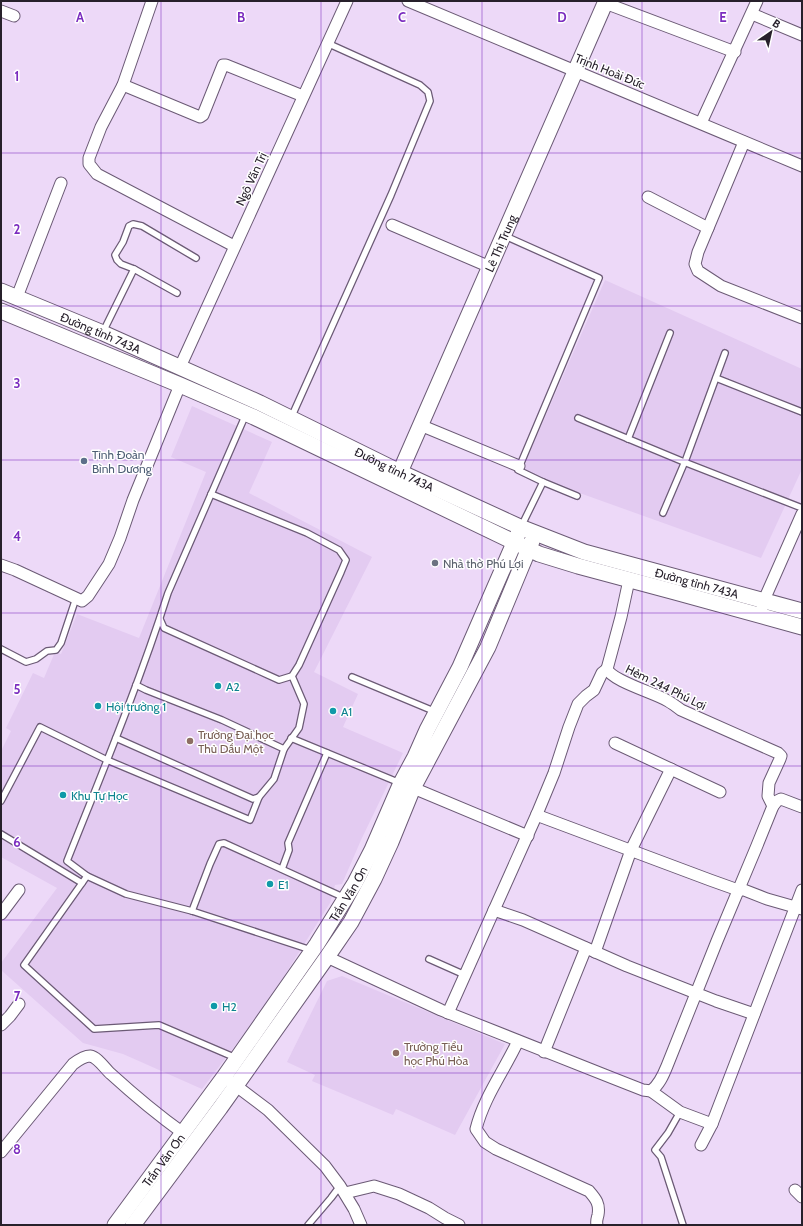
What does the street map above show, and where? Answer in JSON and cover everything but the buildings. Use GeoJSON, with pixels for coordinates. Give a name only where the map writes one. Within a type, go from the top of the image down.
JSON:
{"type":"FeatureCollection","features":[{"type":"Feature","properties":{"kind":"street"},"geometry":{"type":"LineString","coordinates":[[152,1],[123,85],[101,127],[89,158],[89,164],[97,174],[234,246]]}},
{"type":"Feature","properties":{"kind":"street","name":"Ngô Văn Trị"},"geometry":{"type":"LineString","coordinates":[[180,367],[347,1]]}},
{"type":"Feature","properties":{"kind":"street","name":"Trịnh Hoài Đức"},"geometry":{"type":"LineString","coordinates":[[408,1],[802,166]]}},
{"type":"Feature","properties":{"kind":"street"},"geometry":{"type":"LineString","coordinates":[[701,123],[735,52],[757,1]]}},
{"type":"Feature","properties":{"kind":"street"},"geometry":{"type":"LineString","coordinates":[[606,2],[735,52]]}},
{"type":"Feature","properties":{"kind":"street","name":"Lê Thị Trung"},"geometry":{"type":"LineString","coordinates":[[397,478],[606,2]]}},
{"type":"Feature","properties":{"kind":"street"},"geometry":{"type":"LineString","coordinates":[[1,11],[14,16]]}},
{"type":"Feature","properties":{"kind":"street"},"geometry":{"type":"LineString","coordinates":[[752,14],[802,35]]}},
{"type":"Feature","properties":{"kind":"street"},"geometry":{"type":"LineString","coordinates":[[123,85],[200,117],[203,115],[223,65],[303,96]]}},
{"type":"Feature","properties":{"kind":"street"},"geometry":{"type":"LineString","coordinates":[[744,142],[694,264],[698,271],[721,286],[802,318]]}},
{"type":"Feature","properties":{"kind":"street"},"geometry":{"type":"LineString","coordinates":[[17,298],[61,183]]}},
{"type":"Feature","properties":{"kind":"street"},"geometry":{"type":"LineString","coordinates":[[648,197],[708,228]]}},
{"type":"Feature","properties":{"kind":"street"},"geometry":{"type":"LineString","coordinates":[[392,225],[490,267]]}},
{"type":"Feature","properties":{"kind":"street","name":"Đường tỉnh 743A"},"geometry":{"type":"LineString","coordinates":[[1,291],[103,333],[291,418],[514,543],[539,554],[802,627]]}},
{"type":"Feature","properties":{"kind":"street","name":"Đường tỉnh 743A"},"geometry":{"type":"LineString","coordinates":[[1,311],[180,385],[397,478],[520,528],[584,552],[802,611]]}},
{"type":"Feature","properties":{"kind":"street"},"geometry":{"type":"LineString","coordinates":[[1,565],[82,601],[88,596],[109,564],[133,500],[180,385]]}},
{"type":"Feature","properties":{"kind":"street"},"geometry":{"type":"LineString","coordinates":[[420,425],[519,466]]}},
{"type":"Feature","properties":{"kind":"street"},"geometry":{"type":"LineString","coordinates":[[760,616],[764,600],[802,514]]}},
{"type":"Feature","properties":{"kind":"street","name":"Trần Văn Ơn"},"geometry":{"type":"LineString","coordinates":[[116,1225],[183,1133],[229,1081],[327,957],[350,922],[374,879],[394,836],[415,757],[427,730],[460,667],[520,528]]}},
{"type":"Feature","properties":{"kind":"street","name":"Trần Văn Ơn"},"geometry":{"type":"LineString","coordinates":[[133,1225],[220,1108],[236,1059],[313,950],[345,898],[407,786],[488,647],[535,533]]}},
{"type":"Feature","properties":{"kind":"street","name":"Hẻm 244 Phú Lợi"},"geometry":{"type":"LineString","coordinates":[[630,580],[607,669],[618,678],[668,701],[681,710],[778,753],[780,759],[769,783],[768,796],[773,806]]}},
{"type":"Feature","properties":{"kind":"street"},"geometry":{"type":"LineString","coordinates":[[448,1013],[528,836],[554,773],[569,726],[578,704],[594,690],[602,673],[607,669]]}},
{"type":"Feature","properties":{"kind":"street"},"geometry":{"type":"LineString","coordinates":[[615,743],[720,792]]}},
{"type":"Feature","properties":{"kind":"street"},"geometry":{"type":"LineString","coordinates":[[544,1052],[590,950],[631,850],[671,769]]}},
{"type":"Feature","properties":{"kind":"street"},"geometry":{"type":"LineString","coordinates":[[407,786],[528,836]]}},
{"type":"Feature","properties":{"kind":"street"},"geometry":{"type":"LineString","coordinates":[[651,1091],[656,1088],[661,1080],[773,806],[781,799],[802,807]]}},
{"type":"Feature","properties":{"kind":"street"},"geometry":{"type":"LineString","coordinates":[[537,814],[738,890],[744,890],[767,899],[799,908]]}},
{"type":"Feature","properties":{"kind":"street"},"geometry":{"type":"LineString","coordinates":[[1,914],[20,890]]}},
{"type":"Feature","properties":{"kind":"street"},"geometry":{"type":"LineString","coordinates":[[701,1145],[712,1124],[754,1014],[799,908],[802,890]]}},
{"type":"Feature","properties":{"kind":"street"},"geometry":{"type":"LineString","coordinates":[[494,910],[523,920],[670,983],[754,1014]]}},
{"type":"Feature","properties":{"kind":"street"},"geometry":{"type":"LineString","coordinates":[[327,957],[448,1013],[544,1052],[643,1090],[651,1091],[680,1112],[712,1124]]}},
{"type":"Feature","properties":{"kind":"street"},"geometry":{"type":"LineString","coordinates":[[1,1025],[19,1004]]}},
{"type":"Feature","properties":{"kind":"street"},"geometry":{"type":"LineString","coordinates":[[518,1041],[482,1108],[476,1129],[485,1142],[496,1149],[589,1191],[598,1201],[599,1209],[596,1222],[597,1225]]}},
{"type":"Feature","properties":{"kind":"street"},"geometry":{"type":"LineString","coordinates":[[1,1152],[73,1064],[80,1059],[90,1056],[96,1059],[162,1119],[183,1133]]}},
{"type":"Feature","properties":{"kind":"street"},"geometry":{"type":"LineString","coordinates":[[229,1081],[268,1110],[325,1166],[342,1190],[361,1225]]}},
{"type":"Feature","properties":{"kind":"street"},"geometry":{"type":"LineString","coordinates":[[342,1190],[374,1186],[399,1194],[430,1208],[459,1225]]}},
{"type":"Feature","properties":{"kind":"lane"},"geometry":{"type":"LineString","coordinates":[[291,418],[391,195],[430,101],[428,92],[420,85],[327,43]]}},
{"type":"Feature","properties":{"kind":"lane"},"geometry":{"type":"LineString","coordinates":[[177,293],[134,269],[121,264],[117,260],[115,255],[123,242],[129,226],[133,224],[142,226],[196,258]]}},
{"type":"Feature","properties":{"kind":"lane"},"geometry":{"type":"LineString","coordinates":[[503,236],[599,278],[518,470],[577,496]]}},
{"type":"Feature","properties":{"kind":"lane"},"geometry":{"type":"LineString","coordinates":[[103,333],[134,269]]}},
{"type":"Feature","properties":{"kind":"lane"},"geometry":{"type":"LineString","coordinates":[[628,439],[670,333]]}},
{"type":"Feature","properties":{"kind":"lane"},"geometry":{"type":"LineString","coordinates":[[663,514],[725,353]]}},
{"type":"Feature","properties":{"kind":"lane"},"geometry":{"type":"LineString","coordinates":[[716,378],[802,412]]}},
{"type":"Feature","properties":{"kind":"lane"},"geometry":{"type":"LineString","coordinates":[[246,414],[168,593],[136,685],[67,861],[87,876],[126,894],[192,911],[313,950]]}},
{"type":"Feature","properties":{"kind":"lane"},"geometry":{"type":"LineString","coordinates":[[578,418],[684,462],[802,508]]}},
{"type":"Feature","properties":{"kind":"lane"},"geometry":{"type":"LineString","coordinates":[[520,528],[543,482]]}},
{"type":"Feature","properties":{"kind":"lane"},"geometry":{"type":"LineString","coordinates":[[160,619],[164,628],[279,680],[292,676],[299,665],[346,560],[339,550],[307,533],[211,494]]}},
{"type":"Feature","properties":{"kind":"lane"},"geometry":{"type":"LineString","coordinates":[[1,650],[26,662],[36,659],[47,651],[56,650],[61,643],[76,598]]}},
{"type":"Feature","properties":{"kind":"lane"},"geometry":{"type":"LineString","coordinates":[[1,800],[40,727],[107,760],[250,820],[259,797],[274,779],[284,749],[299,728],[304,704],[292,676]]}},
{"type":"Feature","properties":{"kind":"lane"},"geometry":{"type":"LineString","coordinates":[[352,677],[437,712]]}},
{"type":"Feature","properties":{"kind":"lane"},"geometry":{"type":"LineString","coordinates":[[136,685],[222,720],[284,749]]}},
{"type":"Feature","properties":{"kind":"lane"},"geometry":{"type":"LineString","coordinates":[[116,738],[253,799],[259,797]]}},
{"type":"Feature","properties":{"kind":"lane"},"geometry":{"type":"LineString","coordinates":[[291,738],[407,786]]}},
{"type":"Feature","properties":{"kind":"lane"},"geometry":{"type":"LineString","coordinates":[[282,869],[289,850],[288,842],[327,753]]}},
{"type":"Feature","properties":{"kind":"lane"},"geometry":{"type":"LineString","coordinates":[[1,834],[82,883]]}},
{"type":"Feature","properties":{"kind":"lane"},"geometry":{"type":"LineString","coordinates":[[192,911],[219,844],[224,844],[235,848],[345,898]]}},
{"type":"Feature","properties":{"kind":"lane"},"geometry":{"type":"LineString","coordinates":[[87,876],[24,965],[94,1030],[159,1025],[236,1059]]}},
{"type":"Feature","properties":{"kind":"lane"},"geometry":{"type":"LineString","coordinates":[[429,959],[465,975]]}},
{"type":"Feature","properties":{"kind":"lane"},"geometry":{"type":"LineString","coordinates":[[680,1112],[668,1133],[655,1150],[661,1157],[682,1225]]}},
{"type":"Feature","properties":{"kind":"lane"},"geometry":{"type":"LineString","coordinates":[[308,1225],[332,1198],[342,1190]]}},
{"type":"Feature","properties":{"kind":"shaded area"},"geometry":{"type":"Polygon","coordinates":[[[605,280],[802,369],[802,469],[761,558],[521,472],[605,280]]]}},
{"type":"Feature","properties":{"kind":"shaded area","name":"Trường Đại học Thủ Dầu Một"},"geometry":{"type":"Polygon","coordinates":[[[192,406],[272,442],[249,493],[372,557],[314,672],[358,694],[343,727],[403,753],[361,840],[342,884],[335,885],[330,903],[264,1008],[202,1089],[123,1054],[83,1043],[1,970],[1,963],[57,888],[1,857],[1,751],[11,731],[6,728],[33,673],[44,678],[55,652],[61,654],[77,614],[139,638],[206,472],[171,457],[192,406]]]}},
{"type":"Feature","properties":{"kind":"shaded area","name":"Trường Tiểu học Phú Hòa"},"geometry":{"type":"Polygon","coordinates":[[[342,976],[505,1044],[455,1135],[396,1109],[393,1115],[312,1081],[315,1075],[287,1062],[327,981],[342,976]]]}},
{"type":"Feature","properties":{"kind":"place","name":"Tỉnh Đoàn Bình Dương"},"geometry":{"type":"Point","coordinates":[84,461]}},
{"type":"Feature","properties":{"kind":"place","name":"Nhà thờ Phú Lợi"},"geometry":{"type":"Point","coordinates":[435,563]}},
{"type":"Feature","properties":{"kind":"place","name":"A2"},"geometry":{"type":"Point","coordinates":[218,686]}},
{"type":"Feature","properties":{"kind":"place","name":"Hội trường 1"},"geometry":{"type":"Point","coordinates":[98,706]}},
{"type":"Feature","properties":{"kind":"place","name":"A1"},"geometry":{"type":"Point","coordinates":[333,711]}},
{"type":"Feature","properties":{"kind":"place","name":"Trường Đại học Thủ Dầu Một"},"geometry":{"type":"Point","coordinates":[190,741]}},
{"type":"Feature","properties":{"kind":"place","name":"Khu Tự Học"},"geometry":{"type":"Point","coordinates":[63,795]}},
{"type":"Feature","properties":{"kind":"place","name":"E1"},"geometry":{"type":"Point","coordinates":[270,884]}},
{"type":"Feature","properties":{"kind":"place","name":"H2"},"geometry":{"type":"Point","coordinates":[214,1006]}},
{"type":"Feature","properties":{"kind":"place","name":"Trường Tiểu học Phú Hòa"},"geometry":{"type":"Point","coordinates":[396,1053]}}]}
